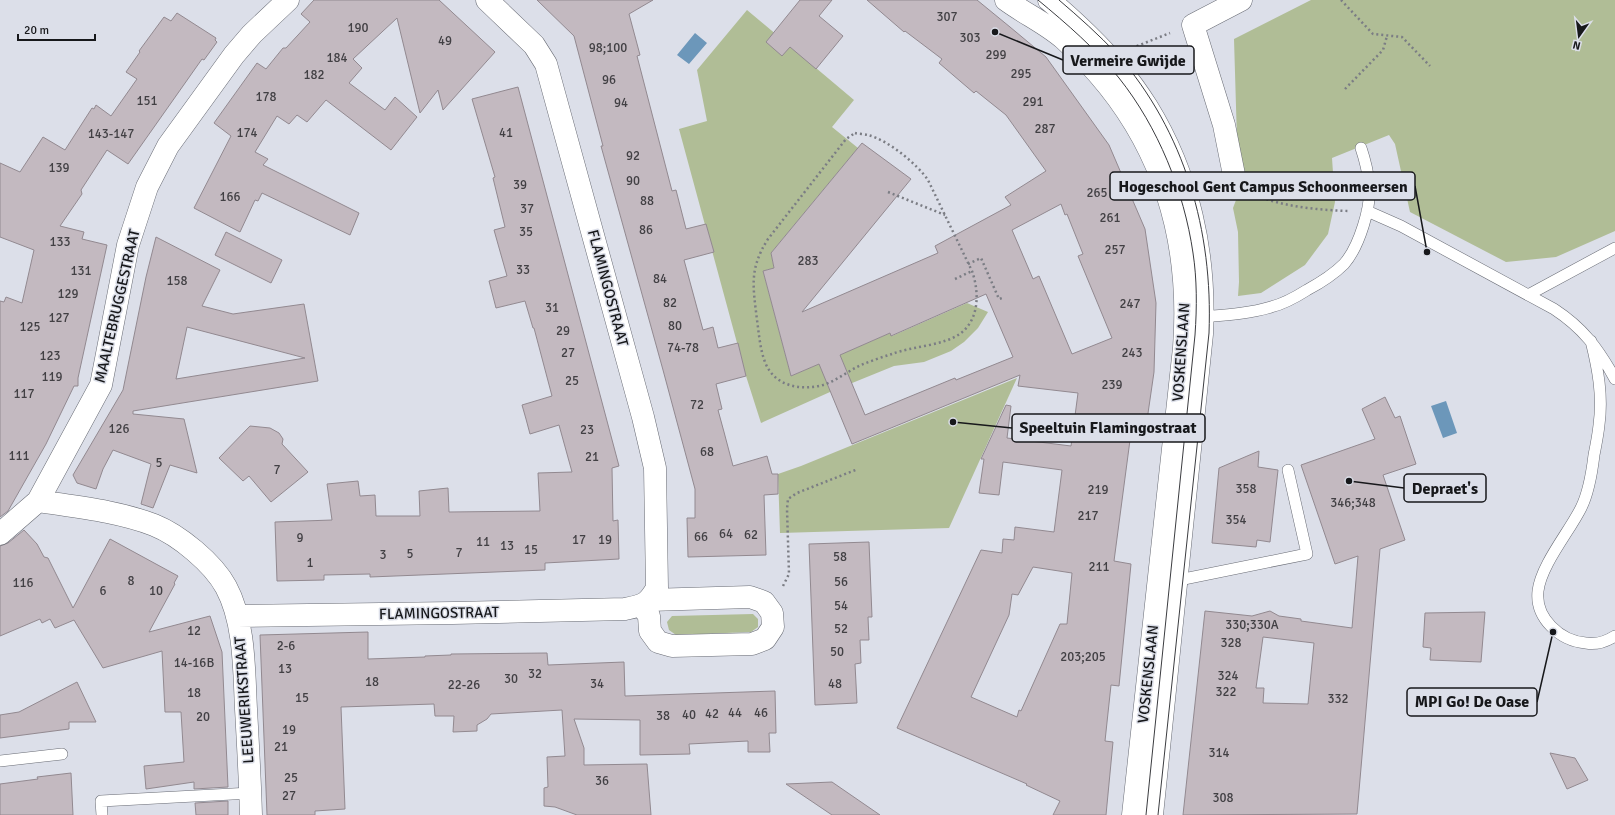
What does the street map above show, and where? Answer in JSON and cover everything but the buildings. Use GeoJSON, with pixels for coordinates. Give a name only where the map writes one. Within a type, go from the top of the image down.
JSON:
{"type":"FeatureCollection","features":[{"type":"Feature","properties":{"kind":"street","name":"MAALTEBRUGGESTRAAT"},"geometry":{"type":"LineString","coordinates":[[0,534],[38,501],[100,385],[128,245],[147,187],[168,146],[234,55],[252,34],[288,0]]}},
{"type":"Feature","properties":{"kind":"street","name":"FLAMINGOSTRAAT"},"geometry":{"type":"LineString","coordinates":[[487,0],[534,45],[546,64],[643,417],[655,468],[657,588],[645,603]]}},
{"type":"Feature","properties":{"kind":"street","name":"VOSKENSLAAN"},"geometry":{"type":"LineString","coordinates":[[1006,0],[1062,38],[1087,61],[1106,82],[1127,110],[1142,134],[1164,184],[1177,230],[1195,318]]}},
{"type":"Feature","properties":{"kind":"street","name":"VOSKENSLAAN"},"geometry":{"type":"LineString","coordinates":[[1048,0],[1064,13],[1109,57],[1125,76],[1152,115],[1171,151],[1190,208],[1198,246],[1202,279],[1195,318],[1167,583],[1133,815]]}},
{"type":"Feature","properties":{"kind":"street"},"geometry":{"type":"LineString","coordinates":[[1236,185],[1224,125],[1193,25],[1241,0]]}},
{"type":"Feature","properties":{"kind":"street","name":"LEEUWERIKSTRAAT"},"geometry":{"type":"LineString","coordinates":[[38,501],[122,515],[154,525],[181,539],[205,560],[226,587],[237,616],[243,647],[251,815]]}},
{"type":"Feature","properties":{"kind":"street","name":"VOSKENSLAAN"},"geometry":{"type":"LineString","coordinates":[[1152,815],[1167,583]]}},
{"type":"Feature","properties":{"kind":"street","name":"FLAMINGOSTRAAT"},"geometry":{"type":"LineString","coordinates":[[237,616],[625,609],[645,603],[750,597],[764,602]]}},
{"type":"Feature","properties":{"kind":"street"},"geometry":{"type":"LineString","coordinates":[[645,603],[649,616],[650,631],[658,642],[672,646],[752,644],[765,639],[773,627],[772,613],[764,602]]}},
{"type":"Feature","properties":{"kind":"lane"},"geometry":{"type":"LineString","coordinates":[[1195,318],[1243,313],[1273,307],[1323,282],[1344,264],[1353,252],[1367,211],[1370,185],[1361,148]]}},
{"type":"Feature","properties":{"kind":"lane"},"geometry":{"type":"LineString","coordinates":[[1367,211],[1401,226],[1554,308],[1572,320],[1591,341],[1615,379]]}},
{"type":"Feature","properties":{"kind":"lane"},"geometry":{"type":"LineString","coordinates":[[1528,295],[1615,248]]}},
{"type":"Feature","properties":{"kind":"lane"},"geometry":{"type":"LineString","coordinates":[[1591,341],[1599,379],[1600,403],[1599,425],[1592,472],[1582,507],[1543,574],[1538,589],[1538,597],[1541,613],[1545,620],[1558,632],[1571,639],[1588,644],[1605,641],[1615,636]]}},
{"type":"Feature","properties":{"kind":"lane"},"geometry":{"type":"LineString","coordinates":[[1167,583],[1307,554],[1288,470]]}},
{"type":"Feature","properties":{"kind":"lane"},"geometry":{"type":"LineString","coordinates":[[0,761],[62,754]]}},
{"type":"Feature","properties":{"kind":"lane"},"geometry":{"type":"LineString","coordinates":[[102,815],[101,801],[251,793]]}},
{"type":"Feature","properties":{"kind":"path"},"geometry":{"type":"LineString","coordinates":[[1341,0],[1373,34],[1402,37],[1430,66]]}},
{"type":"Feature","properties":{"kind":"path"},"geometry":{"type":"LineString","coordinates":[[1109,57],[1193,25]]}},
{"type":"Feature","properties":{"kind":"path"},"geometry":{"type":"LineString","coordinates":[[1345,89],[1383,50],[1388,36]]}},
{"type":"Feature","properties":{"kind":"path"},"geometry":{"type":"LineString","coordinates":[[855,133],[868,135],[886,143],[921,170],[928,180],[945,215],[972,271],[976,282],[978,296],[971,320],[961,332],[947,340],[898,351],[862,365],[824,384],[804,388],[786,384],[772,376],[765,362],[760,343],[753,285],[754,268],[759,253],[768,238],[846,140],[855,133]]}},
{"type":"Feature","properties":{"kind":"path"},"geometry":{"type":"LineString","coordinates":[[1236,185],[1251,194],[1270,201],[1328,211],[1367,211]]}},
{"type":"Feature","properties":{"kind":"path"},"geometry":{"type":"LineString","coordinates":[[888,192],[945,215]]}},
{"type":"Feature","properties":{"kind":"path"},"geometry":{"type":"LineString","coordinates":[[968,264],[981,258],[999,299],[1002,298]]}},
{"type":"Feature","properties":{"kind":"path"},"geometry":{"type":"LineString","coordinates":[[955,279],[972,271]]}},
{"type":"Feature","properties":{"kind":"path"},"geometry":{"type":"LineString","coordinates":[[764,602],[784,586],[789,574],[788,499],[797,493],[858,469]]}},
{"type":"Feature","properties":{"kind":"green space"},"geometry":{"type":"Polygon","coordinates":[[[1311,0],[1615,0],[1615,231],[1556,257],[1506,262],[1410,212],[1395,144],[1389,135],[1332,158],[1335,202],[1328,234],[1305,265],[1261,293],[1238,296],[1238,232],[1233,208],[1236,200],[1238,174],[1234,39],[1311,0]]]}},
{"type":"Feature","properties":{"kind":"green space"},"geometry":{"type":"Polygon","coordinates":[[[747,10],[854,100],[832,127],[858,148],[771,253],[774,268],[763,271],[791,376],[890,333],[892,336],[967,303],[988,312],[978,328],[964,342],[951,351],[924,362],[894,366],[830,392],[761,423],[746,376],[679,129],[707,121],[697,70],[747,10]]]}},
{"type":"Feature","properties":{"kind":"green space"},"geometry":{"type":"Polygon","coordinates":[[[1017,378],[949,528],[780,533],[778,474],[1017,378]]]}},
{"type":"Feature","properties":{"kind":"green space"},"geometry":{"type":"Polygon","coordinates":[[[753,614],[758,619],[758,627],[751,632],[676,635],[669,630],[667,622],[672,616],[753,614]]]}},
{"type":"Feature","properties":{"kind":"water"},"geometry":{"type":"Polygon","coordinates":[[[695,33],[707,43],[689,64],[677,55],[695,33]]]}},
{"type":"Feature","properties":{"kind":"water"},"geometry":{"type":"Polygon","coordinates":[[[1446,401],[1457,433],[1443,438],[1431,406],[1446,401]]]}},
{"type":"Feature","properties":{"kind":"tram line"},"geometry":{"type":"LineString","coordinates":[[1038,0],[1101,57],[1119,78],[1146,117],[1176,183],[1189,230],[1193,253],[1196,293],[1195,335],[1146,815]]}},
{"type":"Feature","properties":{"kind":"tram line"},"geometry":{"type":"LineString","coordinates":[[1059,0],[1089,26],[1117,54],[1141,84],[1161,116],[1177,150],[1190,184],[1200,220],[1206,257],[1209,295],[1209,333],[1158,815]]}},
{"type":"Feature","properties":{"kind":"place","name":"Vermeire Gwijde"},"geometry":{"type":"Point","coordinates":[995,32]}},
{"type":"Feature","properties":{"kind":"place","name":"Hogeschool Gent Campus Schoonmeersen"},"geometry":{"type":"Point","coordinates":[1427,252]}},
{"type":"Feature","properties":{"kind":"place","name":"Speeltuin Flamingostraat"},"geometry":{"type":"Point","coordinates":[953,422]}},
{"type":"Feature","properties":{"kind":"place","name":"Depraet's"},"geometry":{"type":"Point","coordinates":[1349,481]}},
{"type":"Feature","properties":{"kind":"place","name":"MPI Go! De Oase"},"geometry":{"type":"Point","coordinates":[1553,632]}}]}
